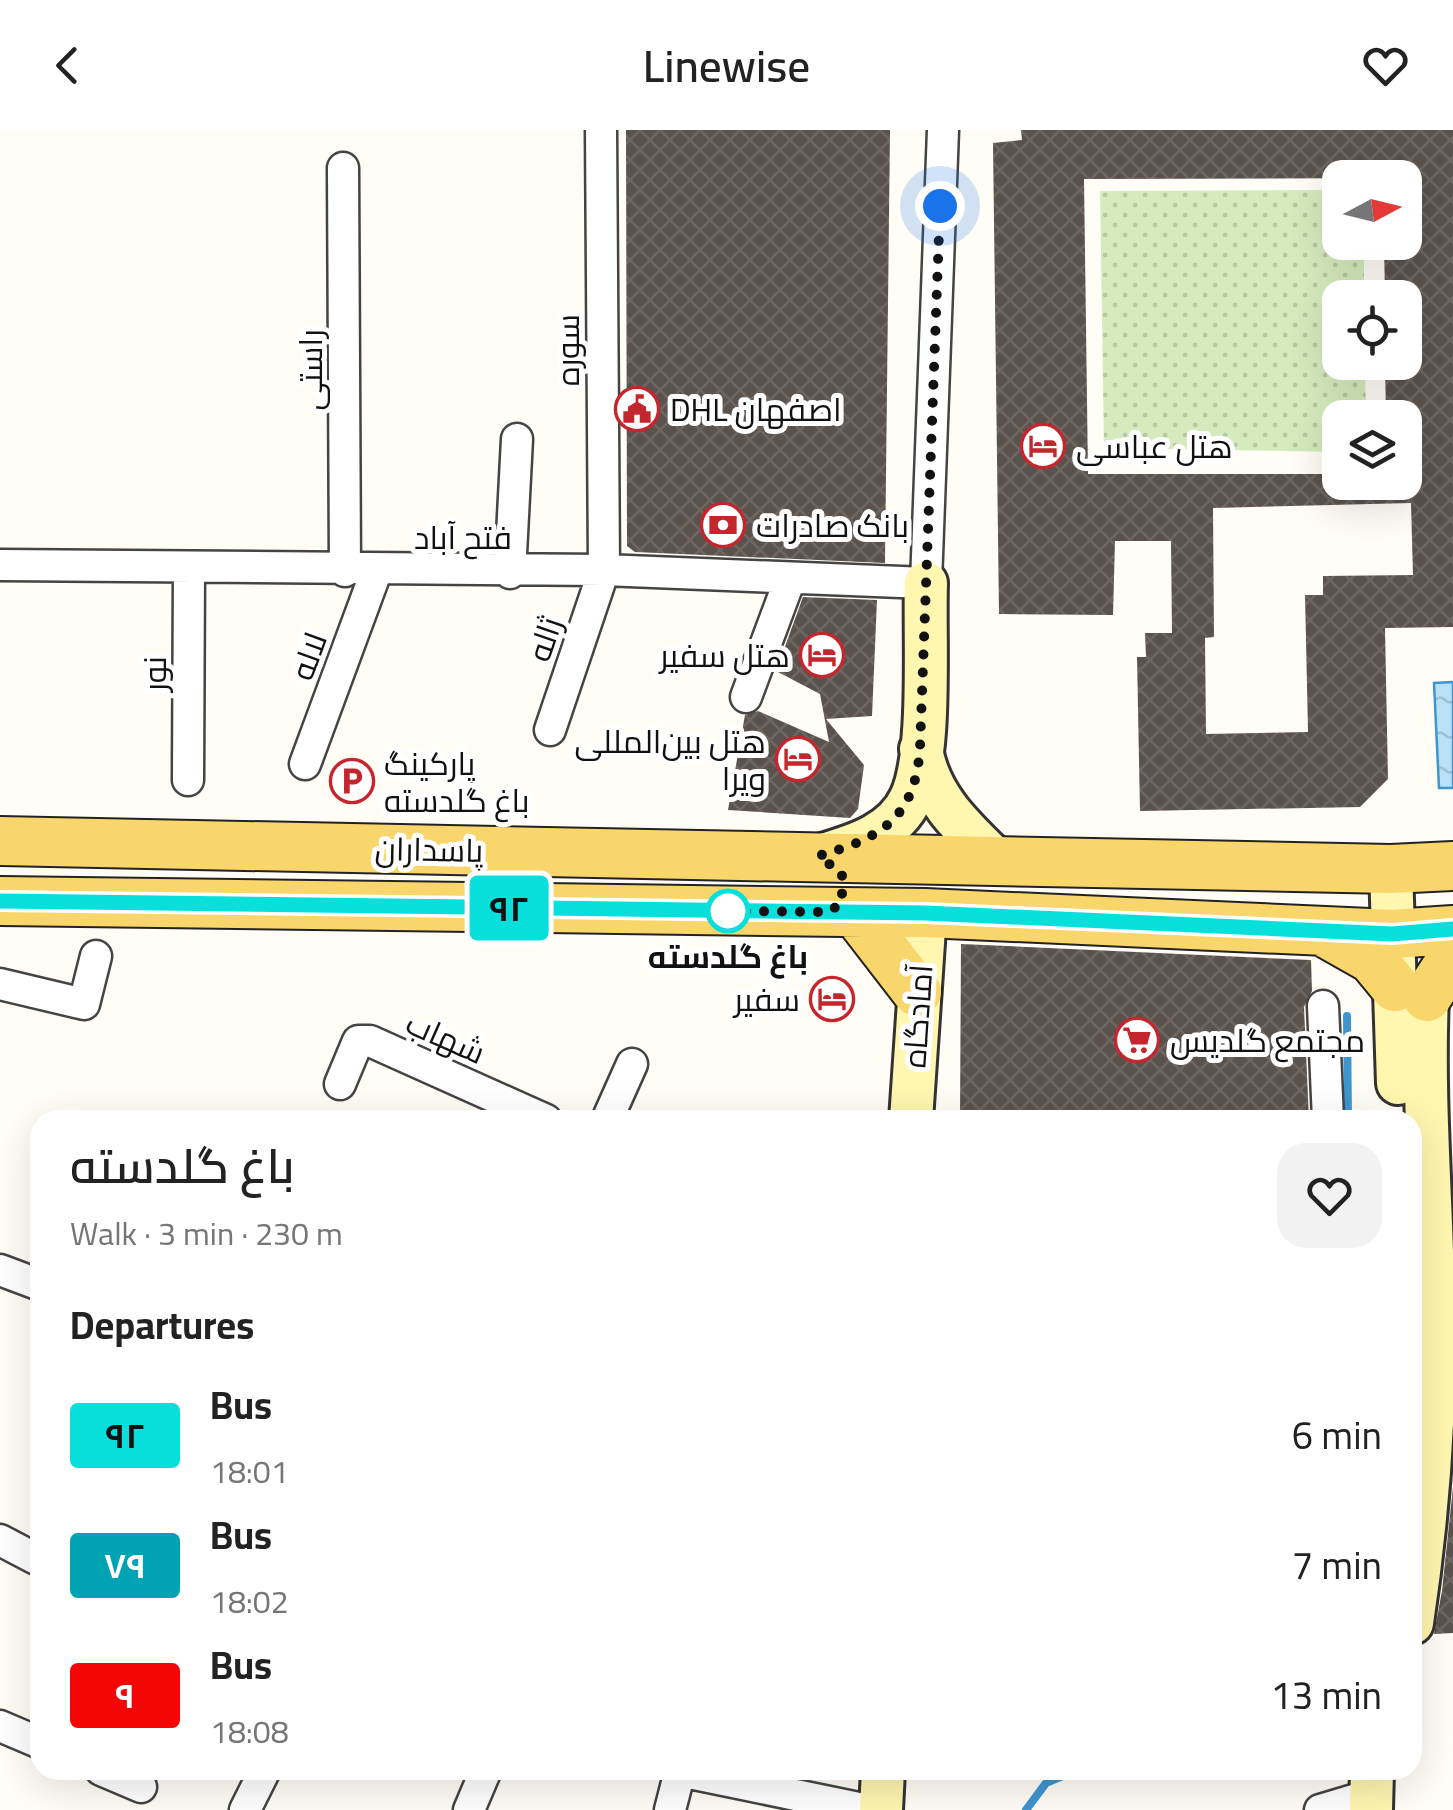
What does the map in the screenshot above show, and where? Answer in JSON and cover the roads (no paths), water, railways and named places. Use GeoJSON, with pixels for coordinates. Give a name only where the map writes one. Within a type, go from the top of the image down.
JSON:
{"type":"FeatureCollection","features":[{"type":"Feature","properties":{"kind":"main road"},"geometry":{"type":"LineString","coordinates":[[818,856],[883,832],[910,799],[920,748],[926,584]]}},
{"type":"Feature","properties":{"kind":"main road"},"geometry":{"type":"LineString","coordinates":[[920,748],[926,778],[959,824],[996,860]]}},
{"type":"Feature","properties":{"kind":"main road","name":"پاسداران"},"geometry":{"type":"LineString","coordinates":[[0,841],[918,858]]}},
{"type":"Feature","properties":{"kind":"main road"},"geometry":{"type":"LineString","coordinates":[[818,856],[842,873],[842,912],[917,992]]}},
{"type":"Feature","properties":{"kind":"main road"},"geometry":{"type":"LineString","coordinates":[[1453,866],[1391,869],[918,858],[925,913],[1392,934],[1453,930]]}},
{"type":"Feature","properties":{"kind":"main road"},"geometry":{"type":"LineString","coordinates":[[1391,869],[1392,934],[1416,1003],[1422,1110]]}},
{"type":"Feature","properties":{"kind":"main road","name":"پاسداران"},"geometry":{"type":"LineString","coordinates":[[3,901],[925,913]]}},
{"type":"Feature","properties":{"kind":"main road","name":"آمادگاه"},"geometry":{"type":"LineString","coordinates":[[911,1110],[925,913]]}},
{"type":"Feature","properties":{"kind":"main road"},"geometry":{"type":"LineString","coordinates":[[1323,931],[1372,960],[1416,1003]]}},
{"type":"Feature","properties":{"kind":"main road"},"geometry":{"type":"LineString","coordinates":[[1400,1110],[1416,1003],[1453,957]]}},
{"type":"Feature","properties":{"kind":"main road"},"geometry":{"type":"LineString","coordinates":[[1422,1115],[1434,1340],[1430,1474],[1422,1540]]}},
{"type":"Feature","properties":{"kind":"main road"},"geometry":{"type":"LineString","coordinates":[[881,1810],[882,1780]]}},
{"type":"Feature","properties":{"kind":"street","name":"سوره"},"geometry":{"type":"LineString","coordinates":[[601,130],[604,570]]}},
{"type":"Feature","properties":{"kind":"street"},"geometry":{"type":"LineString","coordinates":[[926,584],[943,130]]}},
{"type":"Feature","properties":{"kind":"street","name":"راستی"},"geometry":{"type":"LineString","coordinates":[[343,168],[345,571]]}},
{"type":"Feature","properties":{"kind":"street"},"geometry":{"type":"LineString","coordinates":[[510,573],[517,438]]}},
{"type":"Feature","properties":{"kind":"street","name":"فتح آباد"},"geometry":{"type":"LineString","coordinates":[[0,566],[510,573],[604,570],[926,584]]}},
{"type":"Feature","properties":{"kind":"street","name":"نور"},"geometry":{"type":"LineString","coordinates":[[188,780],[189,568]]}},
{"type":"Feature","properties":{"kind":"street","name":"ژاله"},"geometry":{"type":"LineString","coordinates":[[550,730],[604,570]]}},
{"type":"Feature","properties":{"kind":"street","name":"لاله"},"geometry":{"type":"LineString","coordinates":[[306,764],[376,572]]}},
{"type":"Feature","properties":{"kind":"street"},"geometry":{"type":"LineString","coordinates":[[746,696],[790,578]]}},
{"type":"Feature","properties":{"kind":"street"},"geometry":{"type":"LineString","coordinates":[[0,984],[82,1014],[96,956]]}},
{"type":"Feature","properties":{"kind":"street"},"geometry":{"type":"LineString","coordinates":[[1323,1006],[1328,1110]]}},
{"type":"Feature","properties":{"kind":"street","name":"شهاب"},"geometry":{"type":"LineString","coordinates":[[340,1084],[358,1041],[370,1041],[524,1110]]}},
{"type":"Feature","properties":{"kind":"street"},"geometry":{"type":"LineString","coordinates":[[612,1110],[632,1064]]}},
{"type":"Feature","properties":{"kind":"street"},"geometry":{"type":"LineString","coordinates":[[0,1270],[30,1281]]}},
{"type":"Feature","properties":{"kind":"street"},"geometry":{"type":"LineString","coordinates":[[0,1540],[30,1556]]}},
{"type":"Feature","properties":{"kind":"street"},"geometry":{"type":"LineString","coordinates":[[0,1726],[30,1740]]}},
{"type":"Feature","properties":{"kind":"street"},"geometry":{"type":"LineString","coordinates":[[124,1780],[142,1788]]}},
{"type":"Feature","properties":{"kind":"street"},"geometry":{"type":"LineString","coordinates":[[245,1810],[260,1780]]}},
{"type":"Feature","properties":{"kind":"street"},"geometry":{"type":"LineString","coordinates":[[469,1810],[482,1780]]}},
{"type":"Feature","properties":{"kind":"street"},"geometry":{"type":"LineString","coordinates":[[670,1810],[675,1780]]}},
{"type":"Feature","properties":{"kind":"street"},"geometry":{"type":"LineString","coordinates":[[725,1780],[868,1810]]}},
{"type":"Feature","properties":{"kind":"street"},"geometry":{"type":"LineString","coordinates":[[1320,1810],[1382,1791]]}},
{"type":"Feature","properties":{"kind":"water"},"geometry":{"type":"Polygon","coordinates":[[[1453,682],[1453,788],[1439,788],[1434,683],[1453,682]]]}},
{"type":"Feature","properties":{"kind":"waterway"},"geometry":{"type":"LineString","coordinates":[[1347,1016],[1348,1110]]}},
{"type":"Feature","properties":{"kind":"waterway"},"geometry":{"type":"LineString","coordinates":[[1026,1810],[1046,1783],[1053,1780]]}},
{"type":"Feature","properties":{"kind":"place","name":"DHL اصفهان"},"geometry":{"type":"Point","coordinates":[637,409]}},
{"type":"Feature","properties":{"kind":"place","name":"هتل عباسی"},"geometry":{"type":"Point","coordinates":[1043,446]}},
{"type":"Feature","properties":{"kind":"place","name":"بانک صادرات"},"geometry":{"type":"Point","coordinates":[723,525]}},
{"type":"Feature","properties":{"kind":"place","name":"هتل سفیر"},"geometry":{"type":"Point","coordinates":[822,655]}},
{"type":"Feature","properties":{"kind":"place","name":"هتل بین‌المللی ویرا"},"geometry":{"type":"Point","coordinates":[798,759]}},
{"type":"Feature","properties":{"kind":"place","name":"پارکینگ باغ گلدسته"},"geometry":{"type":"Point","coordinates":[352,781]}},
{"type":"Feature","properties":{"kind":"place","name":"باغ گلدسته"},"geometry":{"type":"Point","coordinates":[728,911]}},
{"type":"Feature","properties":{"kind":"place","name":"سفیر"},"geometry":{"type":"Point","coordinates":[832,999]}},
{"type":"Feature","properties":{"kind":"place","name":"مجتمع گلدیس"},"geometry":{"type":"Point","coordinates":[1137,1040]}}]}
